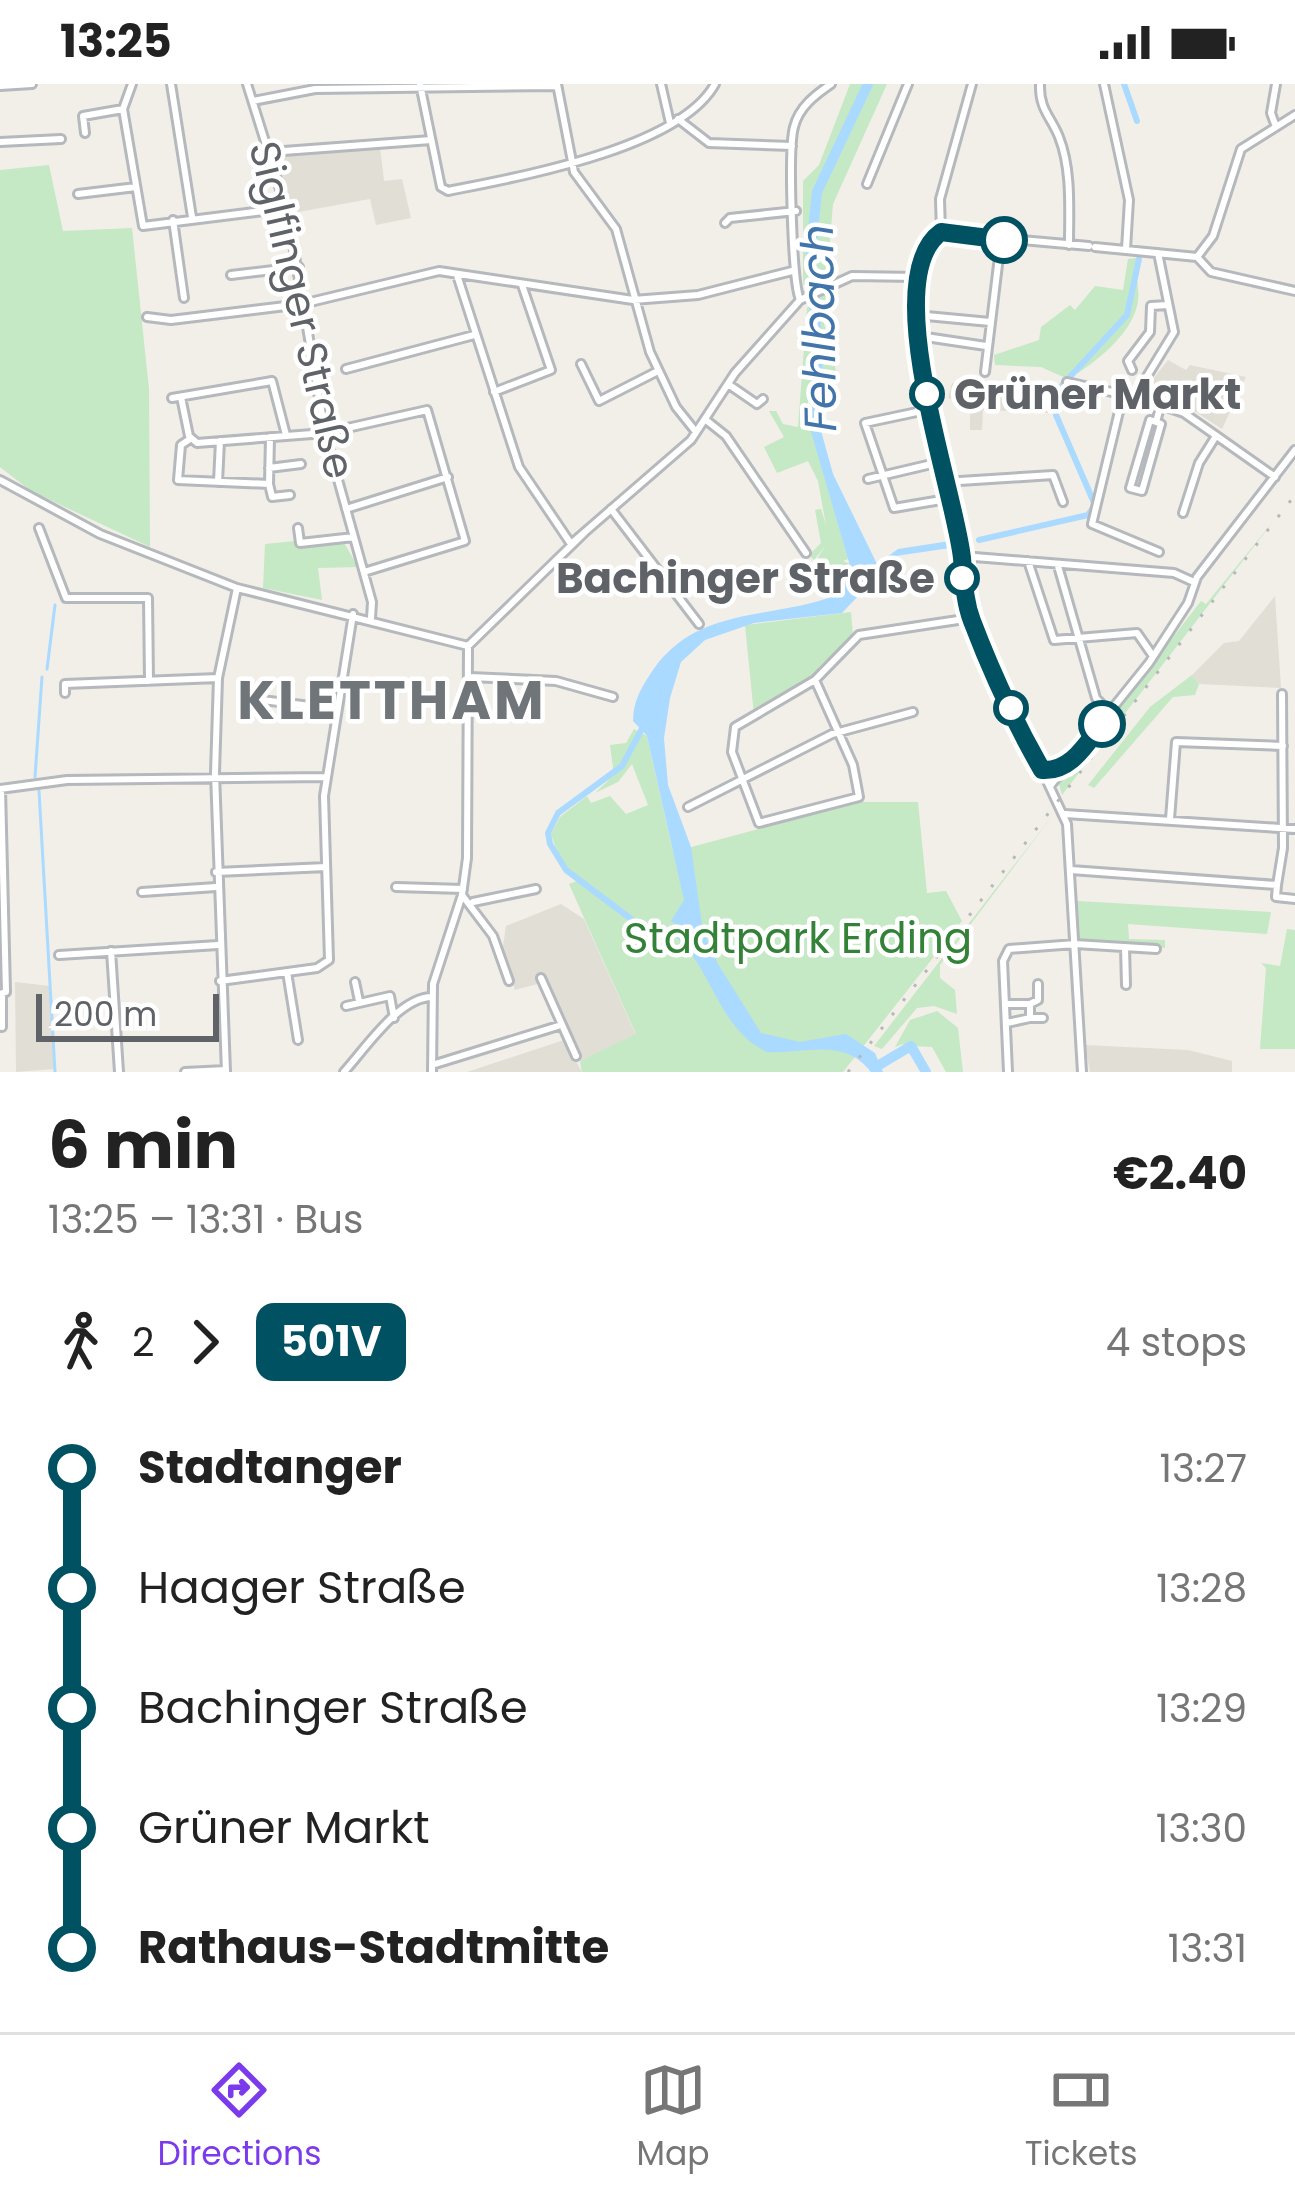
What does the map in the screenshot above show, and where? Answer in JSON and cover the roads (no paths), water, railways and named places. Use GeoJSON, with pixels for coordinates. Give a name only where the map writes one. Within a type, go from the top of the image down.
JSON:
{"type":"FeatureCollection","features":[{"type":"Feature","properties":{"kind":"street"},"geometry":{"type":"LineString","coordinates":[[0,86],[32,84]]}},
{"type":"Feature","properties":{"kind":"street"},"geometry":{"type":"LineString","coordinates":[[132,84],[123,110],[143,226],[287,208]]}},
{"type":"Feature","properties":{"kind":"street"},"geometry":{"type":"LineString","coordinates":[[171,84],[192,217]]}},
{"type":"Feature","properties":{"kind":"street","name":"Siglfinger Straße"},"geometry":{"type":"LineString","coordinates":[[247,84],[287,208],[326,434],[364,572],[370,618]]}},
{"type":"Feature","properties":{"kind":"street"},"geometry":{"type":"LineString","coordinates":[[661,84],[674,121],[709,143],[792,146]]}},
{"type":"Feature","properties":{"kind":"street"},"geometry":{"type":"LineString","coordinates":[[420,86],[444,190],[572,166],[696,109],[715,84]]}},
{"type":"Feature","properties":{"kind":"street"},"geometry":{"type":"LineString","coordinates":[[800,300],[792,271],[796,211],[792,146],[800,113],[831,84]]}},
{"type":"Feature","properties":{"kind":"street"},"geometry":{"type":"LineString","coordinates":[[867,184],[908,84]]}},
{"type":"Feature","properties":{"kind":"street"},"geometry":{"type":"LineString","coordinates":[[972,84],[940,199],[941,232],[930,242],[918,277],[920,365],[971,618],[1065,814],[1082,1072]]}},
{"type":"Feature","properties":{"kind":"street"},"geometry":{"type":"LineString","coordinates":[[1040,84],[1043,116],[1057,132],[1063,154],[1069,245]]}},
{"type":"Feature","properties":{"kind":"street"},"geometry":{"type":"LineString","coordinates":[[1104,84],[1130,200],[1129,249]]}},
{"type":"Feature","properties":{"kind":"street"},"geometry":{"type":"LineString","coordinates":[[1276,84],[1271,113],[1276,127]]}},
{"type":"Feature","properties":{"kind":"street"},"geometry":{"type":"LineString","coordinates":[[253,101],[278,89],[557,85],[572,166],[616,230],[633,300],[658,371],[696,432]]}},
{"type":"Feature","properties":{"kind":"street"},"geometry":{"type":"LineString","coordinates":[[85,133],[83,116],[123,110]]}},
{"type":"Feature","properties":{"kind":"street"},"geometry":{"type":"LineString","coordinates":[[1197,257],[1213,236],[1240,151],[1295,115]]}},
{"type":"Feature","properties":{"kind":"street"},"geometry":{"type":"LineString","coordinates":[[0,142],[61,139]]}},
{"type":"Feature","properties":{"kind":"street"},"geometry":{"type":"LineString","coordinates":[[270,152],[431,140]]}},
{"type":"Feature","properties":{"kind":"street"},"geometry":{"type":"LineString","coordinates":[[78,194],[136,187]]}},
{"type":"Feature","properties":{"kind":"street"},"geometry":{"type":"LineString","coordinates":[[725,223],[730,218],[796,211]]}},
{"type":"Feature","properties":{"kind":"street"},"geometry":{"type":"LineString","coordinates":[[173,220],[184,298]]}},
{"type":"Feature","properties":{"kind":"street"},"geometry":{"type":"LineString","coordinates":[[941,232],[999,242],[1197,257],[1211,272],[1295,291]]}},
{"type":"Feature","properties":{"kind":"street"},"geometry":{"type":"LineString","coordinates":[[985,372],[999,242]]}},
{"type":"Feature","properties":{"kind":"street"},"geometry":{"type":"LineString","coordinates":[[1158,253],[1172,341],[1130,396],[1092,524],[1159,552]]}},
{"type":"Feature","properties":{"kind":"street"},"geometry":{"type":"LineString","coordinates":[[231,275],[299,267]]}},
{"type":"Feature","properties":{"kind":"street"},"geometry":{"type":"LineString","coordinates":[[147,317],[171,320],[306,303],[440,271],[633,300],[698,295],[792,271]]}},
{"type":"Feature","properties":{"kind":"street"},"geometry":{"type":"LineString","coordinates":[[457,275],[519,467],[572,544]]}},
{"type":"Feature","properties":{"kind":"street"},"geometry":{"type":"LineString","coordinates":[[558,1026],[432,1068],[431,997],[463,892],[468,646],[696,432],[728,384],[800,300],[852,276],[918,277]]}},
{"type":"Feature","properties":{"kind":"street"},"geometry":{"type":"LineString","coordinates":[[494,392],[551,370],[522,285]]}},
{"type":"Feature","properties":{"kind":"street"},"geometry":{"type":"LineString","coordinates":[[1132,370],[1127,362],[1150,332],[1151,306],[1168,305]]}},
{"type":"Feature","properties":{"kind":"street"},"geometry":{"type":"LineString","coordinates":[[916,315],[990,322]]}},
{"type":"Feature","properties":{"kind":"street"},"geometry":{"type":"LineString","coordinates":[[346,369],[474,334]]}},
{"type":"Feature","properties":{"kind":"street"},"geometry":{"type":"LineString","coordinates":[[917,336],[986,346]]}},
{"type":"Feature","properties":{"kind":"street"},"geometry":{"type":"LineString","coordinates":[[580,364],[599,401],[658,371]]}},
{"type":"Feature","properties":{"kind":"street"},"geometry":{"type":"LineString","coordinates":[[190,439],[176,398],[272,381],[286,435]]}},
{"type":"Feature","properties":{"kind":"street"},"geometry":{"type":"LineString","coordinates":[[1067,382],[1161,404],[1275,476]]}},
{"type":"Feature","properties":{"kind":"street"},"geometry":{"type":"LineString","coordinates":[[728,384],[758,404],[764,398]]}},
{"type":"Feature","properties":{"kind":"street"},"geometry":{"type":"LineString","coordinates":[[1156,422],[1161,404]]}},
{"type":"Feature","properties":{"kind":"street"},"geometry":{"type":"LineString","coordinates":[[931,409],[865,423],[894,508],[946,499]]}},
{"type":"Feature","properties":{"kind":"street"},"geometry":{"type":"LineString","coordinates":[[269,484],[178,480],[181,445],[190,439],[326,434],[428,410],[465,541],[364,572]]}},
{"type":"Feature","properties":{"kind":"street"},"geometry":{"type":"LineString","coordinates":[[706,420],[726,436],[806,554]]}},
{"type":"Feature","properties":{"kind":"street"},"geometry":{"type":"LineString","coordinates":[[1150,420],[1156,422],[1161,424],[1142,491],[1130,488],[1150,420]]}},
{"type":"Feature","properties":{"kind":"street"},"geometry":{"type":"LineString","coordinates":[[1183,513],[1198,463],[1216,436]]}},
{"type":"Feature","properties":{"kind":"street"},"geometry":{"type":"LineString","coordinates":[[270,437],[272,497],[290,495]]}},
{"type":"Feature","properties":{"kind":"street"},"geometry":{"type":"LineString","coordinates":[[218,482],[220,441]]}},
{"type":"Feature","properties":{"kind":"street"},"geometry":{"type":"LineString","coordinates":[[1050,786],[1153,656],[1188,603],[1194,583],[1295,450]]}},
{"type":"Feature","properties":{"kind":"street"},"geometry":{"type":"LineString","coordinates":[[868,478],[941,462]]}},
{"type":"Feature","properties":{"kind":"street"},"geometry":{"type":"LineString","coordinates":[[269,468],[301,464]]}},
{"type":"Feature","properties":{"kind":"street"},"geometry":{"type":"LineString","coordinates":[[944,482],[1053,475],[1063,502]]}},
{"type":"Feature","properties":{"kind":"street"},"geometry":{"type":"LineString","coordinates":[[346,508],[448,477]]}},
{"type":"Feature","properties":{"kind":"street"},"geometry":{"type":"LineString","coordinates":[[0,480],[100,534],[237,588],[468,646]]}},
{"type":"Feature","properties":{"kind":"street"},"geometry":{"type":"LineString","coordinates":[[611,509],[699,624]]}},
{"type":"Feature","properties":{"kind":"street","name":"Siglfinger Straße"},"geometry":{"type":"LineString","coordinates":[[298,528],[300,543],[354,537]]}},
{"type":"Feature","properties":{"kind":"street"},"geometry":{"type":"LineString","coordinates":[[39,529],[66,598],[148,598],[149,681]]}},
{"type":"Feature","properties":{"kind":"street"},"geometry":{"type":"LineString","coordinates":[[960,552],[1179,574],[1194,583]]}},
{"type":"Feature","properties":{"kind":"street"},"geometry":{"type":"LineString","coordinates":[[1028,561],[1054,640],[1137,633],[1153,656]]}},
{"type":"Feature","properties":{"kind":"street"},"geometry":{"type":"LineString","coordinates":[[1058,565],[1096,698],[1110,713]]}},
{"type":"Feature","properties":{"kind":"street"},"geometry":{"type":"LineString","coordinates":[[185,1072],[226,1071],[215,780],[218,678],[237,588]]}},
{"type":"Feature","properties":{"kind":"street"},"geometry":{"type":"LineString","coordinates":[[220,981],[322,967],[329,960],[326,777],[352,614]]}},
{"type":"Feature","properties":{"kind":"street"},"geometry":{"type":"LineString","coordinates":[[815,680],[854,765],[857,800],[760,823],[730,743],[735,727],[815,680],[859,635],[971,618]]}},
{"type":"Feature","properties":{"kind":"street"},"geometry":{"type":"LineString","coordinates":[[470,677],[556,681],[613,697]]}},
{"type":"Feature","properties":{"kind":"street"},"geometry":{"type":"LineString","coordinates":[[65,693],[65,683],[218,678]]}},
{"type":"Feature","properties":{"kind":"street"},"geometry":{"type":"LineString","coordinates":[[1282,694],[1283,828],[1276,897],[1295,899]]}},
{"type":"Feature","properties":{"kind":"street"},"geometry":{"type":"LineString","coordinates":[[246,698],[335,709]]}},
{"type":"Feature","properties":{"kind":"street"},"geometry":{"type":"LineString","coordinates":[[688,807],[839,732],[913,712]]}},
{"type":"Feature","properties":{"kind":"street"},"geometry":{"type":"LineString","coordinates":[[1171,819],[1176,742],[1282,746]]}},
{"type":"Feature","properties":{"kind":"street"},"geometry":{"type":"LineString","coordinates":[[1042,770],[1055,770],[1075,757]]}},
{"type":"Feature","properties":{"kind":"street"},"geometry":{"type":"LineString","coordinates":[[2,1027],[0,789],[67,780],[326,777]]}},
{"type":"Feature","properties":{"kind":"street"},"geometry":{"type":"LineString","coordinates":[[1065,814],[1295,829]]}},
{"type":"Feature","properties":{"kind":"street"},"geometry":{"type":"LineString","coordinates":[[215,872],[326,867]]}},
{"type":"Feature","properties":{"kind":"street"},"geometry":{"type":"LineString","coordinates":[[1071,870],[1276,885]]}},
{"type":"Feature","properties":{"kind":"street"},"geometry":{"type":"LineString","coordinates":[[142,892],[216,887]]}},
{"type":"Feature","properties":{"kind":"street"},"geometry":{"type":"LineString","coordinates":[[396,887],[463,892],[499,948],[509,982]]}},
{"type":"Feature","properties":{"kind":"street"},"geometry":{"type":"LineString","coordinates":[[473,902],[536,889]]}},
{"type":"Feature","properties":{"kind":"street"},"geometry":{"type":"LineString","coordinates":[[1008,1072],[1004,962],[1009,949],[1075,944],[1156,949]]}},
{"type":"Feature","properties":{"kind":"street"},"geometry":{"type":"LineString","coordinates":[[59,955],[218,945]]}},
{"type":"Feature","properties":{"kind":"street"},"geometry":{"type":"LineString","coordinates":[[1125,947],[1126,986]]}},
{"type":"Feature","properties":{"kind":"street"},"geometry":{"type":"LineString","coordinates":[[111,951],[118,1072]]}},
{"type":"Feature","properties":{"kind":"street"},"geometry":{"type":"LineString","coordinates":[[286,972],[298,1040]]}},
{"type":"Feature","properties":{"kind":"street"},"geometry":{"type":"LineString","coordinates":[[541,978],[575,1056]]}},
{"type":"Feature","properties":{"kind":"street"},"geometry":{"type":"LineString","coordinates":[[355,982],[359,1001]]}},
{"type":"Feature","properties":{"kind":"street"},"geometry":{"type":"LineString","coordinates":[[1006,1004],[1038,1000],[1038,984]]}},
{"type":"Feature","properties":{"kind":"street"},"geometry":{"type":"LineString","coordinates":[[346,1006],[390,996],[394,1018]]}},
{"type":"Feature","properties":{"kind":"street"},"geometry":{"type":"LineString","coordinates":[[344,1072],[394,1018],[414,1001],[431,997]]}},
{"type":"Feature","properties":{"kind":"street"},"geometry":{"type":"LineString","coordinates":[[1030,1004],[1030,1018]]}},
{"type":"Feature","properties":{"kind":"street"},"geometry":{"type":"LineString","coordinates":[[1007,1024],[1043,1018]]}},
{"type":"Feature","properties":{"kind":"water"},"geometry":{"type":"Polygon","coordinates":[[[813,402],[833,474],[877,564],[898,549],[969,538],[970,545],[896,556],[842,613],[754,623],[705,640],[681,662],[670,698],[664,738],[668,785],[691,847],[703,932],[761,1033],[800,1042],[846,1034],[875,1053],[883,1072],[871,1072],[849,1054],[837,1051],[767,1052],[727,1015],[676,937],[678,925],[671,921],[684,900],[647,736],[633,721],[639,694],[653,670],[692,634],[714,624],[837,595],[850,566],[810,428],[813,402]]]}},
{"type":"Feature","properties":{"kind":"waterway","name":"Fehlbach"},"geometry":{"type":"LineString","coordinates":[[813,416],[818,363],[811,249],[817,192],[868,84]]}},
{"type":"Feature","properties":{"kind":"waterway"},"geometry":{"type":"LineString","coordinates":[[1124,84],[1137,121]]}},
{"type":"Feature","properties":{"kind":"waterway"},"geometry":{"type":"LineString","coordinates":[[979,540],[1088,515],[1095,505],[1056,415],[1055,393],[1127,315],[1139,259]]}},
{"type":"Feature","properties":{"kind":"waterway"},"geometry":{"type":"LineString","coordinates":[[47,669],[55,605]]}},
{"type":"Feature","properties":{"kind":"waterway"},"geometry":{"type":"LineString","coordinates":[[35,777],[42,677]]}},
{"type":"Feature","properties":{"kind":"waterway"},"geometry":{"type":"LineString","coordinates":[[645,723],[622,766],[558,813],[548,833],[566,870],[639,925],[682,935]]}},
{"type":"Feature","properties":{"kind":"waterway"},"geometry":{"type":"LineString","coordinates":[[39,791],[55,1072]]}},
{"type":"Feature","properties":{"kind":"waterway"},"geometry":{"type":"LineString","coordinates":[[874,1068],[911,1046],[926,1072]]}},
{"type":"Feature","properties":{"kind":"railway"},"geometry":{"type":"LineString","coordinates":[[848,1072],[1295,495]]}},
{"type":"Feature","properties":{"kind":"place","name":"Grüner Markt"},"geometry":{"type":"Point","coordinates":[927,394]}},
{"type":"Feature","properties":{"kind":"place","name":"Bachinger Straße"},"geometry":{"type":"Point","coordinates":[962,578]}},
{"type":"Feature","properties":{"kind":"district","name":"KLETTHAM"},"geometry":{"type":"Point","coordinates":[392,700]}},
{"type":"Feature","properties":{"kind":"park label","name":"Stadtpark Erding"},"geometry":{"type":"Point","coordinates":[798,938]}}]}
